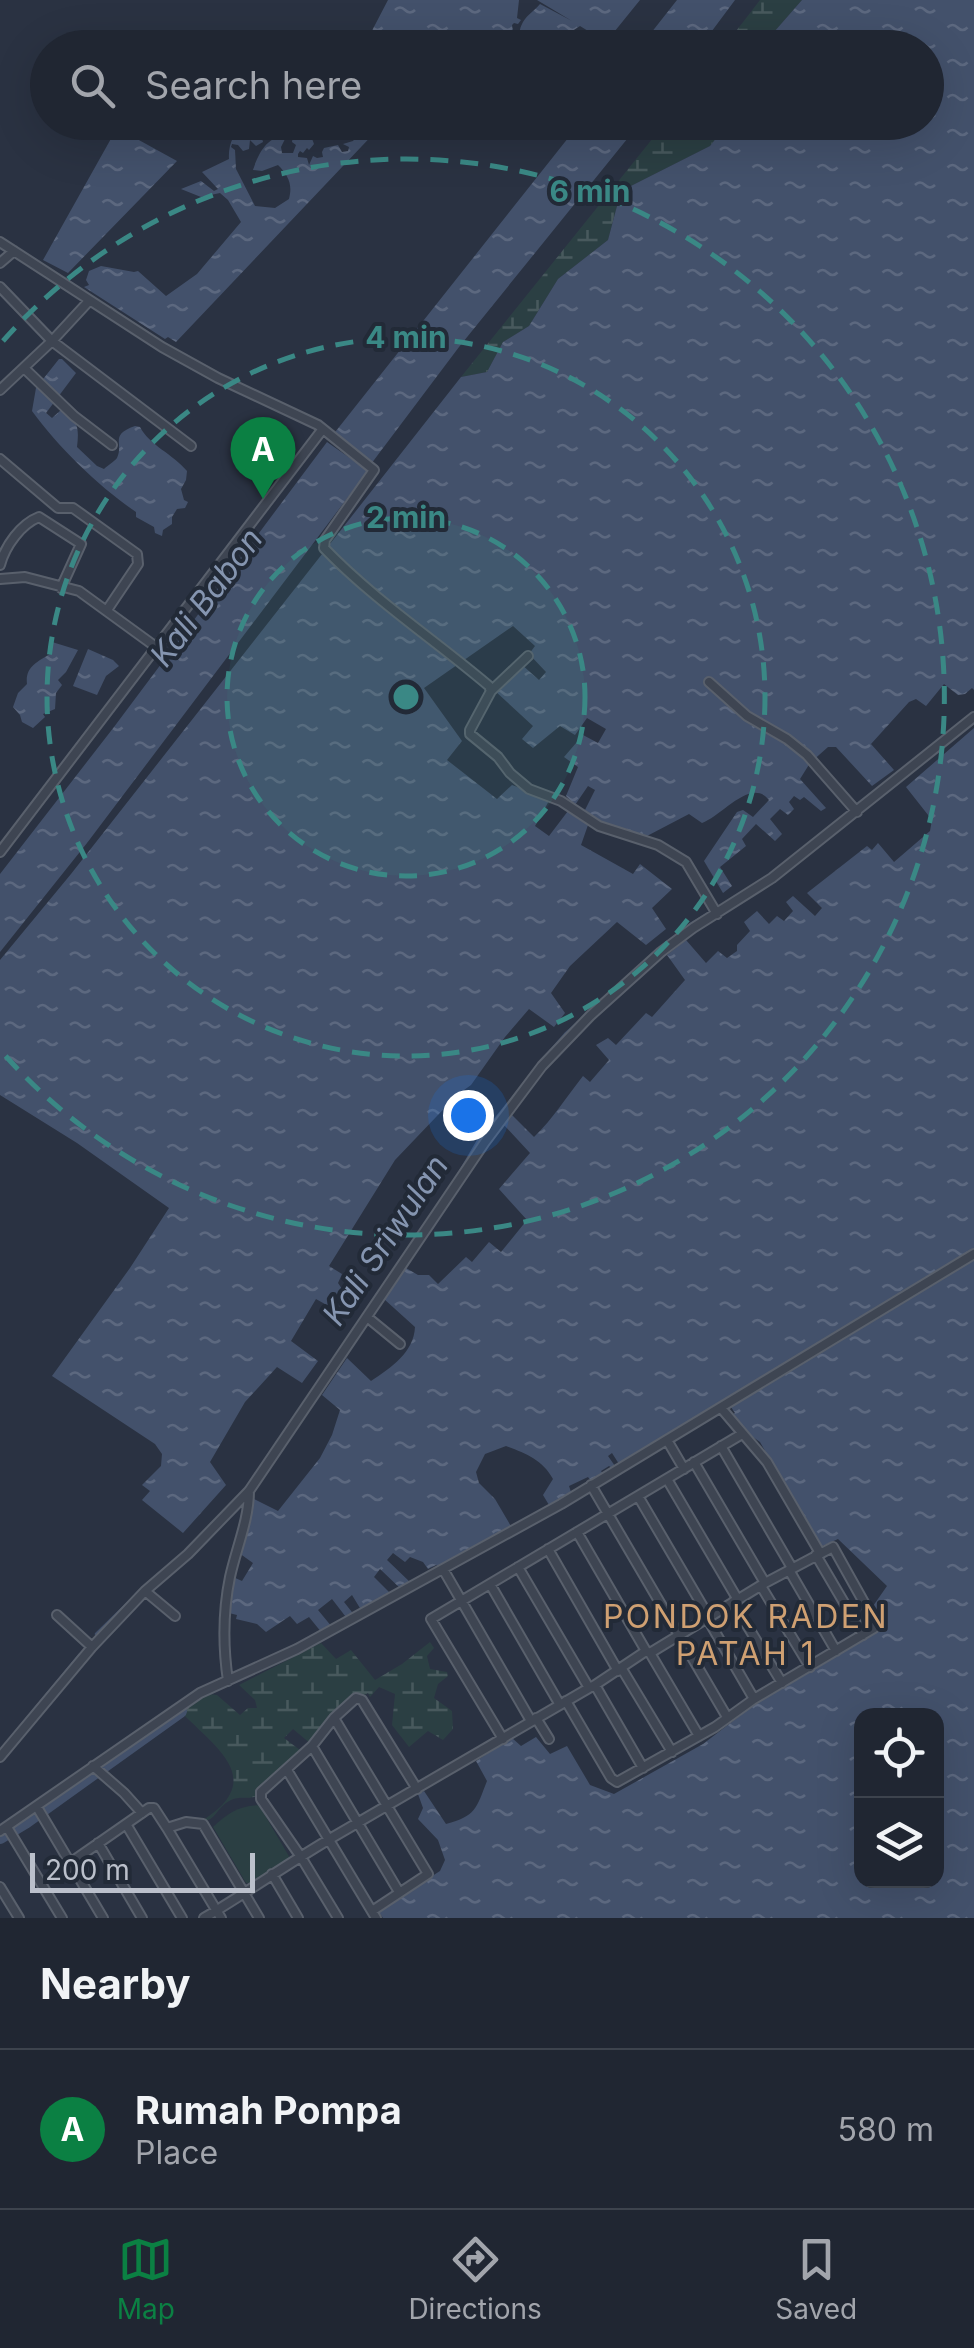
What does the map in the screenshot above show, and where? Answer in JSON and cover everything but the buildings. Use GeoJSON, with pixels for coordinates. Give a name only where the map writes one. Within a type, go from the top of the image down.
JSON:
{"type":"FeatureCollection","features":[{"type":"Feature","properties":{"kind":"street"},"geometry":{"type":"LineString","coordinates":[[0,242],[162,347],[308,420],[374,470],[325,540],[324,548],[491,690]]}},
{"type":"Feature","properties":{"kind":"street"},"geometry":{"type":"LineString","coordinates":[[0,264],[14,252]]}},
{"type":"Feature","properties":{"kind":"street"},"geometry":{"type":"LineString","coordinates":[[0,287],[52,341],[191,446]]}},
{"type":"Feature","properties":{"kind":"street"},"geometry":{"type":"LineString","coordinates":[[0,390],[89,301]]}},
{"type":"Feature","properties":{"kind":"street"},"geometry":{"type":"LineString","coordinates":[[24,368],[74,416],[112,445]]}},
{"type":"Feature","properties":{"kind":"street"},"geometry":{"type":"LineString","coordinates":[[0,852],[322,430]]}},
{"type":"Feature","properties":{"kind":"street"},"geometry":{"type":"LineString","coordinates":[[0,459],[58,508],[73,508],[137,554],[138,564],[107,610]]}},
{"type":"Feature","properties":{"kind":"street"},"geometry":{"type":"LineString","coordinates":[[0,565],[2,553],[35,517],[81,544],[62,588]]}},
{"type":"Feature","properties":{"kind":"street"},"geometry":{"type":"LineString","coordinates":[[0,579],[25,577],[78,590],[156,647]]}},
{"type":"Feature","properties":{"kind":"street"},"geometry":{"type":"LineString","coordinates":[[528,656],[491,690],[470,730],[471,736],[529,789],[561,801],[598,826],[648,841],[686,862],[717,914]]}},
{"type":"Feature","properties":{"kind":"street"},"geometry":{"type":"LineString","coordinates":[[708,682],[748,716],[807,755],[857,812]]}},
{"type":"Feature","properties":{"kind":"street"},"geometry":{"type":"LineString","coordinates":[[0,1757],[92,1646],[249,1491],[485,1142],[542,1066],[661,952],[772,878],[974,717]]}},
{"type":"Feature","properties":{"kind":"street"},"geometry":{"type":"LineString","coordinates":[[62,1918],[7,1830],[97,1770],[200,1693],[298,1649],[590,1486],[974,1254]]}},
{"type":"Feature","properties":{"kind":"street"},"geometry":{"type":"LineString","coordinates":[[367,1317],[400,1344]]}},
{"type":"Feature","properties":{"kind":"street"},"geometry":{"type":"LineString","coordinates":[[721,1408],[768,1462],[863,1635]]}},
{"type":"Feature","properties":{"kind":"street"},"geometry":{"type":"LineString","coordinates":[[503,1738],[431,1619],[742,1434]]}},
{"type":"Feature","properties":{"kind":"street"},"geometry":{"type":"LineString","coordinates":[[667,1440],[684,1468]]}},
{"type":"Feature","properties":{"kind":"street"},"geometry":{"type":"LineString","coordinates":[[722,1446],[836,1652]]}},
{"type":"Feature","properties":{"kind":"street"},"geometry":{"type":"LineString","coordinates":[[694,1462],[810,1667]]}},
{"type":"Feature","properties":{"kind":"street"},"geometry":{"type":"LineString","coordinates":[[667,1478],[782,1683]]}},
{"type":"Feature","properties":{"kind":"street"},"geometry":{"type":"LineString","coordinates":[[590,1486],[726,1717]]}},
{"type":"Feature","properties":{"kind":"street"},"geometry":{"type":"LineString","coordinates":[[228,1681],[226,1604],[249,1491]]}},
{"type":"Feature","properties":{"kind":"street"},"geometry":{"type":"LineString","coordinates":[[638,1496],[754,1699]]}},
{"type":"Feature","properties":{"kind":"street"},"geometry":{"type":"LineString","coordinates":[[577,1532],[698,1736]]}},
{"type":"Feature","properties":{"kind":"street"},"geometry":{"type":"LineString","coordinates":[[204,1918],[218,1914],[272,1874],[387,1805],[417,1789],[563,1703],[592,1687],[763,1585],[833,1547],[875,1622],[874,1628],[836,1652],[617,1782],[612,1780],[563,1703],[490,1584]]}},
{"type":"Feature","properties":{"kind":"street"},"geometry":{"type":"LineString","coordinates":[[548,1549],[672,1752]]}},
{"type":"Feature","properties":{"kind":"street"},"geometry":{"type":"LineString","coordinates":[[518,1567],[643,1768]]}},
{"type":"Feature","properties":{"kind":"street"},"geometry":{"type":"LineString","coordinates":[[443,1569],[534,1720],[550,1739]]}},
{"type":"Feature","properties":{"kind":"street"},"geometry":{"type":"LineString","coordinates":[[145,1591],[175,1616]]}},
{"type":"Feature","properties":{"kind":"street"},"geometry":{"type":"LineString","coordinates":[[57,1615],[92,1646]]}},
{"type":"Feature","properties":{"kind":"street"},"geometry":{"type":"LineString","coordinates":[[338,1918],[259,1796],[261,1792],[312,1746],[354,1699],[362,1700],[417,1789]]}},
{"type":"Feature","properties":{"kind":"street"},"geometry":{"type":"LineString","coordinates":[[287,1770],[374,1914],[428,1874],[334,1718]]}},
{"type":"Feature","properties":{"kind":"street"},"geometry":{"type":"LineString","coordinates":[[312,1746],[399,1892]]}},
{"type":"Feature","properties":{"kind":"street"},"geometry":{"type":"LineString","coordinates":[[97,1770],[142,1812]]}},
{"type":"Feature","properties":{"kind":"street"},"geometry":{"type":"LineString","coordinates":[[70,1863],[142,1812],[154,1808],[218,1914]]}},
{"type":"Feature","properties":{"kind":"street"},"geometry":{"type":"LineString","coordinates":[[38,1810],[103,1918]]}},
{"type":"Feature","properties":{"kind":"street"},"geometry":{"type":"LineString","coordinates":[[167,1828],[186,1822],[203,1824],[260,1918]]}},
{"type":"Feature","properties":{"kind":"street"},"geometry":{"type":"LineString","coordinates":[[126,1824],[182,1918]]}},
{"type":"Feature","properties":{"kind":"street"},"geometry":{"type":"LineString","coordinates":[[98,1842],[142,1918]]}},
{"type":"Feature","properties":{"kind":"street"},"geometry":{"type":"LineString","coordinates":[[272,1874],[298,1918]]}},
{"type":"Feature","properties":{"kind":"street"},"geometry":{"type":"LineString","coordinates":[[0,1887],[19,1918]]}},
{"type":"Feature","properties":{"kind":"green space"},"geometry":{"type":"Polygon","coordinates":[[[760,0],[802,0],[776,30],[737,30],[760,0]]]}},
{"type":"Feature","properties":{"kind":"green space"},"geometry":{"type":"Polygon","coordinates":[[[651,140],[715,140],[710,146],[621,191],[608,240],[558,279],[529,326],[503,342],[487,372],[461,377],[651,140]]]}},
{"type":"Feature","properties":{"kind":"green space"},"geometry":{"type":"Polygon","coordinates":[[[430,1642],[434,1648],[427,1656],[430,1669],[447,1672],[448,1676],[438,1684],[434,1698],[452,1711],[453,1729],[443,1740],[428,1731],[409,1747],[392,1725],[395,1694],[379,1687],[370,1697],[368,1693],[362,1697],[357,1693],[330,1718],[311,1744],[293,1729],[284,1738],[303,1756],[264,1790],[254,1797],[231,1800],[207,1821],[193,1820],[203,1820],[222,1805],[231,1791],[233,1777],[220,1751],[180,1711],[209,1694],[217,1695],[240,1715],[248,1708],[257,1708],[255,1700],[239,1685],[321,1643],[336,1659],[351,1650],[375,1680],[430,1642]]]}},
{"type":"Feature","properties":{"kind":"green space"},"geometry":{"type":"Polygon","coordinates":[[[259,1805],[290,1858],[246,1883],[213,1827],[234,1811],[259,1805]]]}},
{"type":"Feature","properties":{"kind":"water"},"geometry":{"type":"Polygon","coordinates":[[[388,0],[519,0],[517,18],[521,20],[512,25],[513,30],[372,30],[388,0]]]}},
{"type":"Feature","properties":{"kind":"water"},"geometry":{"type":"Polygon","coordinates":[[[537,0],[640,0],[616,30],[586,30],[580,26],[574,30],[520,30],[540,4],[572,21],[537,0]]]}},
{"type":"Feature","properties":{"kind":"water"},"geometry":{"type":"Polygon","coordinates":[[[677,0],[735,0],[713,30],[653,30],[677,0]]]}},
{"type":"Feature","properties":{"kind":"water"},"geometry":{"type":"Polygon","coordinates":[[[802,0],[974,0],[974,690],[958,695],[944,684],[926,706],[916,699],[909,702],[871,744],[894,770],[872,786],[836,747],[828,747],[810,763],[800,779],[826,808],[821,811],[804,797],[800,800],[794,796],[789,802],[794,809],[788,815],[780,809],[770,819],[782,834],[775,841],[756,824],[742,839],[746,846],[720,867],[732,886],[723,893],[704,861],[737,812],[743,810],[753,817],[769,800],[762,794],[745,795],[702,823],[689,814],[647,836],[601,822],[585,810],[595,790],[588,786],[575,805],[566,796],[578,767],[564,757],[583,735],[598,743],[606,729],[587,718],[575,735],[560,726],[533,748],[522,739],[533,726],[494,690],[521,664],[539,680],[546,672],[529,654],[535,646],[513,626],[424,688],[462,741],[447,760],[497,799],[512,785],[550,799],[535,826],[549,836],[568,811],[588,825],[581,845],[633,874],[640,864],[672,889],[652,908],[666,929],[646,945],[617,922],[570,966],[551,993],[565,1013],[554,1027],[529,1009],[471,1085],[395,1160],[329,1266],[342,1274],[338,1283],[342,1289],[332,1308],[316,1299],[291,1341],[318,1361],[302,1383],[277,1367],[245,1402],[210,1462],[226,1485],[183,1533],[142,1500],[150,1491],[142,1485],[161,1466],[162,1454],[155,1444],[52,1376],[169,1208],[0,1095],[0,960],[461,377],[487,372],[503,342],[529,326],[558,279],[608,240],[621,191],[710,146],[715,140],[944,140],[944,30],[776,30],[802,0]]]}},
{"type":"Feature","properties":{"kind":"water"},"geometry":{"type":"Polygon","coordinates":[[[110,140],[139,140],[177,161],[68,273],[43,260],[110,140]]]}},
{"type":"Feature","properties":{"kind":"water"},"geometry":{"type":"Polygon","coordinates":[[[232,140],[250,140],[249,149],[243,151],[232,144],[236,169],[255,206],[275,208],[289,199],[287,176],[278,165],[253,170],[261,152],[273,140],[284,140],[282,153],[293,153],[296,145],[292,140],[312,140],[309,150],[298,154],[307,158],[309,165],[313,156],[323,157],[324,148],[338,145],[342,152],[348,151],[349,147],[343,144],[368,140],[176,342],[165,339],[84,287],[89,285],[89,271],[101,266],[138,271],[166,296],[197,274],[241,222],[220,193],[201,197],[181,189],[201,181],[214,191],[218,189],[202,172],[229,159],[232,140]]]}},
{"type":"Feature","properties":{"kind":"water"},"geometry":{"type":"Polygon","coordinates":[[[567,140],[626,140],[459,347],[371,464],[332,436],[567,140]]]}},
{"type":"Feature","properties":{"kind":"water"},"geometry":{"type":"Polygon","coordinates":[[[59,359],[76,373],[46,413],[52,418],[61,410],[71,417],[78,430],[77,447],[97,466],[104,469],[116,459],[120,436],[135,426],[187,471],[181,489],[188,502],[185,508],[177,509],[162,536],[80,466],[32,411],[36,388],[59,359]]]}},
{"type":"Feature","properties":{"kind":"water"},"geometry":{"type":"Polygon","coordinates":[[[327,442],[367,470],[364,476],[0,952],[0,874],[327,442]]]}},
{"type":"Feature","properties":{"kind":"water"},"geometry":{"type":"Polygon","coordinates":[[[52,642],[78,650],[58,680],[62,685],[56,693],[55,709],[43,714],[45,717],[33,728],[22,722],[13,707],[18,693],[27,684],[30,669],[50,654],[52,642]]]}},
{"type":"Feature","properties":{"kind":"water"},"geometry":{"type":"Polygon","coordinates":[[[88,649],[119,666],[106,676],[97,695],[73,686],[88,649]]]}},
{"type":"Feature","properties":{"kind":"water"},"geometry":{"type":"Polygon","coordinates":[[[974,728],[974,1249],[619,1464],[612,1453],[608,1456],[615,1466],[601,1471],[603,1474],[591,1481],[588,1477],[569,1486],[571,1492],[549,1505],[543,1495],[553,1479],[539,1462],[506,1446],[485,1454],[476,1472],[479,1483],[495,1499],[512,1528],[442,1567],[428,1569],[423,1562],[410,1557],[405,1562],[393,1553],[387,1560],[412,1584],[402,1590],[380,1569],[374,1577],[393,1596],[363,1613],[352,1595],[344,1602],[355,1616],[349,1621],[332,1599],[318,1610],[332,1627],[322,1633],[309,1617],[297,1624],[290,1616],[266,1632],[257,1624],[236,1619],[237,1615],[229,1613],[233,1577],[242,1581],[253,1563],[239,1553],[252,1498],[278,1511],[320,1458],[340,1410],[322,1395],[347,1358],[371,1381],[406,1352],[415,1327],[384,1299],[406,1268],[418,1275],[429,1275],[438,1284],[466,1257],[472,1262],[489,1242],[501,1252],[527,1220],[499,1189],[530,1153],[504,1125],[512,1115],[534,1137],[583,1076],[590,1082],[609,1060],[596,1045],[608,1038],[616,1045],[646,1013],[652,1017],[685,980],[667,955],[686,940],[706,963],[718,951],[727,958],[737,951],[737,945],[750,931],[744,922],[757,911],[769,924],[777,916],[784,921],[793,911],[786,902],[793,896],[815,916],[822,908],[807,893],[867,846],[872,850],[878,843],[894,862],[930,831],[932,820],[906,787],[974,728]]]}},
{"type":"Feature","properties":{"kind":"water"},"geometry":{"type":"Polygon","coordinates":[[[974,1259],[974,1918],[383,1918],[378,1911],[440,1871],[445,1860],[438,1840],[418,1819],[423,1808],[418,1794],[424,1791],[446,1824],[464,1818],[477,1805],[487,1781],[476,1761],[512,1738],[521,1746],[536,1737],[550,1754],[567,1746],[590,1785],[614,1794],[703,1744],[754,1705],[879,1628],[871,1609],[887,1586],[838,1539],[820,1547],[760,1442],[730,1416],[735,1413],[731,1407],[974,1259]]]}},
{"type":"Feature","properties":{"kind":"waterway","name":"Kali Sriwulan"},"geometry":{"type":"LineString","coordinates":[[818,837],[843,817]]}},
{"type":"Feature","properties":{"kind":"waterway","name":"Kali Sriwulan"},"geometry":{"type":"LineString","coordinates":[[667,943],[722,905]]}},
{"type":"Feature","properties":{"kind":"waterway","name":"Kali Sriwulan"},"geometry":{"type":"LineString","coordinates":[[543,1059],[565,1034],[653,955]]}},
{"type":"Feature","properties":{"kind":"waterway","name":"Kali Sriwulan"},"geometry":{"type":"LineString","coordinates":[[455,1180],[479,1139],[538,1066]]}},
{"type":"Feature","properties":{"kind":"waterway","name":"Kali Sriwulan"},"geometry":{"type":"LineString","coordinates":[[393,1271],[433,1212]]}},
{"type":"Feature","properties":{"kind":"waterway","name":"Kali Sriwulan"},"geometry":{"type":"LineString","coordinates":[[147,1584],[190,1547]]}},
{"type":"Feature","properties":{"kind":"waterway","name":"Kali Sriwulan"},"geometry":{"type":"LineString","coordinates":[[96,1634],[138,1593]]}},
{"type":"Feature","properties":{"kind":"waterway","name":"Kali Sriwulan"},"geometry":{"type":"LineString","coordinates":[[0,1751],[80,1654]]}},
{"type":"Feature","properties":{"kind":"waterway"},"geometry":{"type":"LineString","coordinates":[[0,1837],[180,1711]]}},
{"type":"Feature","properties":{"kind":"place","name":"Rumah Pompa"},"geometry":{"type":"Point","coordinates":[263,499]}},
{"type":"Feature","properties":{"kind":"district","name":"PONDOK RADEN PATAH 1"},"geometry":{"type":"Point","coordinates":[746,1634]}},
{"type":"Feature","properties":{"kind":"water label","name":"Kali Babon"},"geometry":{"type":"Point","coordinates":[206,597]}}]}
